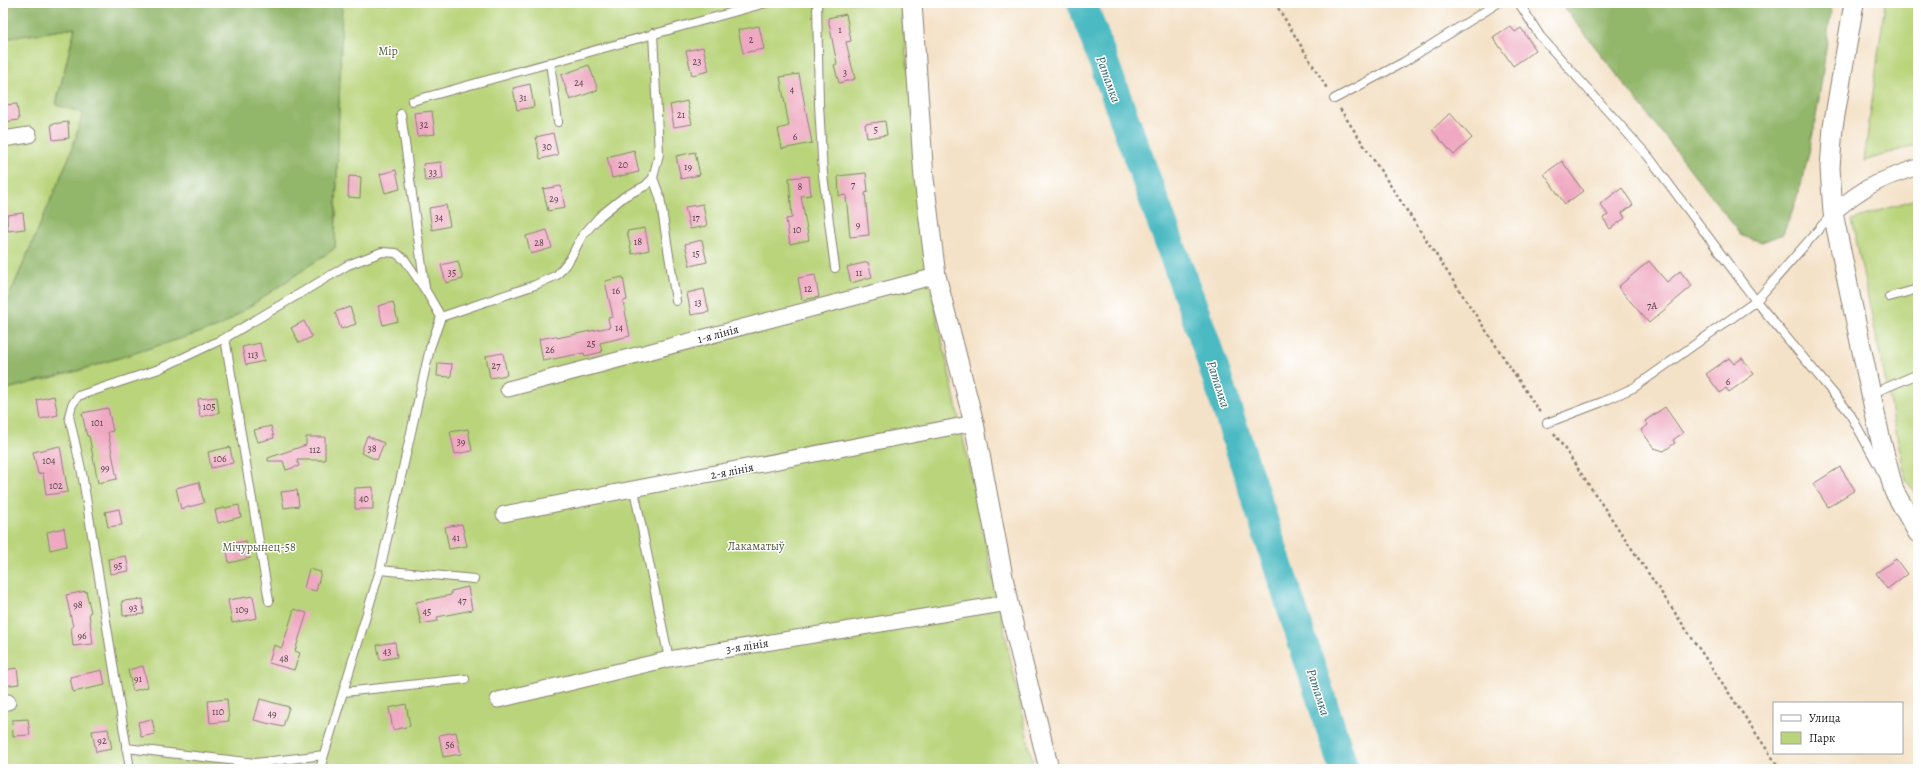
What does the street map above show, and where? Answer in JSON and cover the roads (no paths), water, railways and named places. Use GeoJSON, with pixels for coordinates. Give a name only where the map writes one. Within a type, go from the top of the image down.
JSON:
{"type":"FeatureCollection","features":[{"type":"Feature","properties":{"kind":"street"},"geometry":{"type":"LineString","coordinates":[[912,3],[932,278],[967,425],[1003,604],[1049,769]]}},
{"type":"Feature","properties":{"kind":"street"},"geometry":{"type":"LineString","coordinates":[[1854,3],[1833,127],[1830,168],[1833,213],[1871,394],[1894,491],[1918,533]]}},
{"type":"Feature","properties":{"kind":"street"},"geometry":{"type":"LineString","coordinates":[[3,139],[29,135]]}},
{"type":"Feature","properties":{"kind":"street"},"geometry":{"type":"LineString","coordinates":[[1833,213],[1856,193],[1885,177],[1918,167]]}},
{"type":"Feature","properties":{"kind":"street","name":"1-я лінія"},"geometry":{"type":"LineString","coordinates":[[508,389],[932,278]]}},
{"type":"Feature","properties":{"kind":"street","name":"2-я лінія"},"geometry":{"type":"LineString","coordinates":[[504,514],[967,425]]}},
{"type":"Feature","properties":{"kind":"street","name":"3-я лінія"},"geometry":{"type":"LineString","coordinates":[[498,700],[670,659],[1003,604]]}},
{"type":"Feature","properties":{"kind":"lane"},"geometry":{"type":"LineString","coordinates":[[412,101],[653,33],[766,3]]}},
{"type":"Feature","properties":{"kind":"lane"},"geometry":{"type":"LineString","coordinates":[[817,3],[819,104],[823,175],[836,268]]}},
{"type":"Feature","properties":{"kind":"lane"},"geometry":{"type":"LineString","coordinates":[[1334,99],[1404,62],[1498,3]]}},
{"type":"Feature","properties":{"kind":"lane"},"geometry":{"type":"LineString","coordinates":[[1519,3],[1540,36],[1648,156],[1756,301],[1848,412],[1894,491]]}},
{"type":"Feature","properties":{"kind":"lane"},"geometry":{"type":"LineString","coordinates":[[440,317],[534,286],[558,275],[570,259],[582,236],[600,216],[625,196],[645,186],[653,178],[659,154],[653,33]]}},
{"type":"Feature","properties":{"kind":"lane"},"geometry":{"type":"LineString","coordinates":[[550,62],[558,122]]}},
{"type":"Feature","properties":{"kind":"lane"},"geometry":{"type":"LineString","coordinates":[[401,114],[426,290]]}},
{"type":"Feature","properties":{"kind":"lane"},"geometry":{"type":"LineString","coordinates":[[653,178],[660,197],[676,301]]}},
{"type":"Feature","properties":{"kind":"lane"},"geometry":{"type":"LineString","coordinates":[[1547,423],[1602,402],[1635,387],[1756,301],[1833,213]]}},
{"type":"Feature","properties":{"kind":"lane"},"geometry":{"type":"LineString","coordinates":[[130,769],[82,473],[69,416],[72,405],[78,396],[159,369],[225,338],[348,265],[382,252],[396,253],[405,260],[426,290],[440,317],[430,348],[380,570],[320,769]]}},
{"type":"Feature","properties":{"kind":"lane"},"geometry":{"type":"LineString","coordinates":[[1888,296],[1918,289]]}},
{"type":"Feature","properties":{"kind":"lane"},"geometry":{"type":"LineString","coordinates":[[225,338],[269,600]]}},
{"type":"Feature","properties":{"kind":"lane"},"geometry":{"type":"LineString","coordinates":[[1871,394],[1918,374]]}},
{"type":"Feature","properties":{"kind":"lane"},"geometry":{"type":"LineString","coordinates":[[634,490],[670,659]]}},
{"type":"Feature","properties":{"kind":"lane"},"geometry":{"type":"LineString","coordinates":[[380,570],[474,579]]}},
{"type":"Feature","properties":{"kind":"lane"},"geometry":{"type":"LineString","coordinates":[[344,692],[465,679]]}},
{"type":"Feature","properties":{"kind":"lane"},"geometry":{"type":"LineString","coordinates":[[126,748],[255,763],[324,755]]}},
{"type":"Feature","properties":{"kind":"waterway","name":"Ратамка"},"geometry":{"type":"LineString","coordinates":[[1082,3],[1203,335],[1344,769]]}},
{"type":"Feature","properties":{"kind":"park label","name":"Мір"},"geometry":{"type":"Point","coordinates":[388,51]}},
{"type":"Feature","properties":{"kind":"park label","name":"Лакаматыў"},"geometry":{"type":"Point","coordinates":[756,546]}},
{"type":"Feature","properties":{"kind":"park label","name":"Мічурынец-58"},"geometry":{"type":"Point","coordinates":[259,547]}}]}
